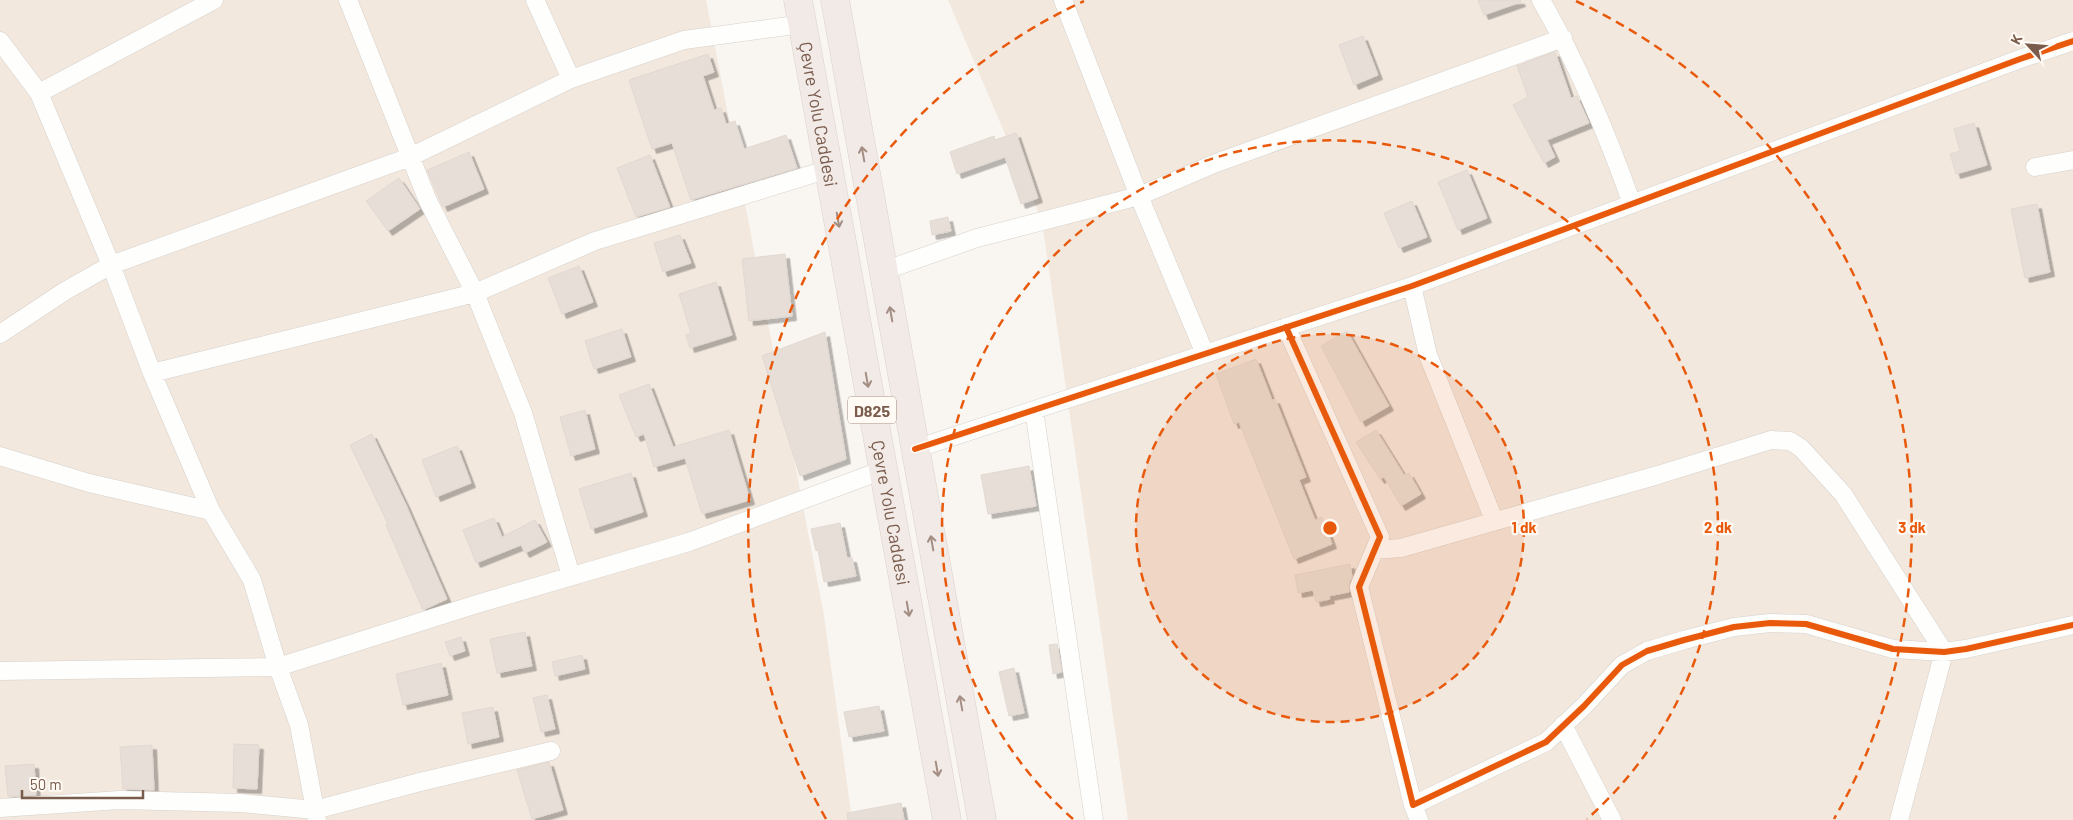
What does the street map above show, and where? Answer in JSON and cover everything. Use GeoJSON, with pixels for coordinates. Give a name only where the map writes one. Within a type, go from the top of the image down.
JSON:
{"type":"FeatureCollection","features":[{"type":"Feature","properties":{"kind":"highway","name":"Çevre Yolu Caddesi"},"geometry":{"type":"LineString","coordinates":[[835,0],[982,820]]}},
{"type":"Feature","properties":{"kind":"highway","name":"Çevre Yolu Caddesi"},"geometry":{"type":"LineString","coordinates":[[801,12],[947,820]]}},
{"type":"Feature","properties":{"kind":"street"},"geometry":{"type":"LineString","coordinates":[[40,93],[214,0]]}},
{"type":"Feature","properties":{"kind":"street"},"geometry":{"type":"LineString","coordinates":[[348,0],[428,201],[475,293],[523,413],[571,576]]}},
{"type":"Feature","properties":{"kind":"street"},"geometry":{"type":"LineString","coordinates":[[535,0],[571,79]]}},
{"type":"Feature","properties":{"kind":"street"},"geometry":{"type":"LineString","coordinates":[[1063,0],[1139,196],[1205,354]]}},
{"type":"Feature","properties":{"kind":"street"},"geometry":{"type":"LineString","coordinates":[[1541,0],[1563,38],[1607,135],[1632,204]]}},
{"type":"Feature","properties":{"kind":"street"},"geometry":{"type":"LineString","coordinates":[[0,334],[65,291],[111,265],[410,157],[571,79],[684,40],[801,12]]}},
{"type":"Feature","properties":{"kind":"street"},"geometry":{"type":"LineString","coordinates":[[883,271],[977,238],[1139,196],[1216,163],[1563,38]]}},
{"type":"Feature","properties":{"kind":"street"},"geometry":{"type":"LineString","coordinates":[[0,40],[40,93],[111,265],[152,373],[211,511],[252,580],[278,668],[299,725],[316,815]]}},
{"type":"Feature","properties":{"kind":"street"},"geometry":{"type":"LineString","coordinates":[[915,449],[1412,286],[2020,59],[2073,41]]}},
{"type":"Feature","properties":{"kind":"street"},"geometry":{"type":"LineString","coordinates":[[2035,168],[2073,160]]}},
{"type":"Feature","properties":{"kind":"street"},"geometry":{"type":"LineString","coordinates":[[152,373],[475,293],[595,241],[829,169]]}},
{"type":"Feature","properties":{"kind":"street"},"geometry":{"type":"LineString","coordinates":[[1412,286],[1428,356],[1494,520]]}},
{"type":"Feature","properties":{"kind":"street"},"geometry":{"type":"LineString","coordinates":[[1286,327],[1380,537],[1359,587],[1416,812],[1546,742],[1584,706],[1622,665],[1647,651],[1734,627],[1770,623],[1806,624],[1893,648],[1944,652],[1966,649],[2073,625]]}},
{"type":"Feature","properties":{"kind":"street"},"geometry":{"type":"LineString","coordinates":[[1034,410],[1094,820]]}},
{"type":"Feature","properties":{"kind":"street"},"geometry":{"type":"LineString","coordinates":[[1375,550],[1401,548],[1771,440],[1790,441],[1801,448],[1843,494],[1944,652],[1899,820]]}},
{"type":"Feature","properties":{"kind":"street"},"geometry":{"type":"LineString","coordinates":[[0,456],[89,483],[211,511]]}},
{"type":"Feature","properties":{"kind":"street"},"geometry":{"type":"LineString","coordinates":[[0,671],[278,668],[477,604],[689,542],[883,470]]}},
{"type":"Feature","properties":{"kind":"street"},"geometry":{"type":"LineString","coordinates":[[1563,725],[1612,820]]}},
{"type":"Feature","properties":{"kind":"street"},"geometry":{"type":"LineString","coordinates":[[0,808],[120,800],[241,803],[316,815],[420,782],[550,751]]}},
{"type":"Feature","properties":{"kind":"shaded area"},"geometry":{"type":"Polygon","coordinates":[[[0,0],[706,0],[824,616],[852,820],[0,820],[0,0]]]}},
{"type":"Feature","properties":{"kind":"shaded area"},"geometry":{"type":"Polygon","coordinates":[[[948,0],[2073,0],[2073,820],[1128,820],[1042,221],[948,0]]]}},
{"type":"Feature","properties":{"kind":"building"},"geometry":{"type":"Polygon","coordinates":[[[1478,0],[1520,0],[1521,2],[1484,15],[1478,0]]]}},
{"type":"Feature","properties":{"kind":"building"},"geometry":{"type":"Polygon","coordinates":[[[1363,36],[1378,75],[1354,85],[1339,45],[1363,36]]]}},
{"type":"Feature","properties":{"kind":"building"},"geometry":{"type":"Polygon","coordinates":[[[1555,52],[1571,98],[1577,96],[1589,123],[1547,140],[1555,157],[1544,163],[1513,105],[1528,97],[1517,66],[1555,52]]]}},
{"type":"Feature","properties":{"kind":"building"},"geometry":{"type":"Polygon","coordinates":[[[708,54],[714,72],[703,76],[714,110],[721,108],[726,124],[735,121],[744,149],[786,135],[797,168],[691,200],[672,143],[652,149],[629,80],[708,54]]]}},
{"type":"Feature","properties":{"kind":"building"},"geometry":{"type":"Polygon","coordinates":[[[1974,123],[1987,165],[1956,174],[1950,154],[1960,151],[1954,129],[1974,123]]]}},
{"type":"Feature","properties":{"kind":"building"},"geometry":{"type":"Polygon","coordinates":[[[1016,133],[1038,198],[1021,204],[1005,157],[957,174],[950,152],[994,136],[995,140],[1016,133]]]}},
{"type":"Feature","properties":{"kind":"building"},"geometry":{"type":"Polygon","coordinates":[[[469,152],[484,189],[443,207],[427,170],[469,152]]]}},
{"type":"Feature","properties":{"kind":"building"},"geometry":{"type":"Polygon","coordinates":[[[650,155],[670,207],[636,217],[617,168],[650,155]]]}},
{"type":"Feature","properties":{"kind":"building"},"geometry":{"type":"Polygon","coordinates":[[[1467,170],[1487,218],[1458,230],[1438,182],[1467,170]]]}},
{"type":"Feature","properties":{"kind":"building"},"geometry":{"type":"Polygon","coordinates":[[[399,178],[420,209],[388,231],[366,201],[399,178]]]}},
{"type":"Feature","properties":{"kind":"building"},"geometry":{"type":"Polygon","coordinates":[[[1412,201],[1427,237],[1399,248],[1384,213],[1412,201]]]}},
{"type":"Feature","properties":{"kind":"building"},"geometry":{"type":"Polygon","coordinates":[[[2037,204],[2050,272],[2025,278],[2011,209],[2037,204]]]}},
{"type":"Feature","properties":{"kind":"building"},"geometry":{"type":"Polygon","coordinates":[[[948,217],[951,231],[932,235],[930,221],[948,217]]]}},
{"type":"Feature","properties":{"kind":"building"},"geometry":{"type":"Polygon","coordinates":[[[680,235],[691,263],[663,272],[654,243],[680,235]]]}},
{"type":"Feature","properties":{"kind":"building"},"geometry":{"type":"Polygon","coordinates":[[[785,254],[792,316],[749,321],[742,259],[785,254]]]}},
{"type":"Feature","properties":{"kind":"building"},"geometry":{"type":"Polygon","coordinates":[[[579,266],[593,302],[562,314],[548,278],[579,266]]]}},
{"type":"Feature","properties":{"kind":"building"},"geometry":{"type":"Polygon","coordinates":[[[716,282],[732,335],[690,348],[686,335],[691,333],[679,294],[716,282]]]}},
{"type":"Feature","properties":{"kind":"building"},"geometry":{"type":"Polygon","coordinates":[[[622,329],[631,357],[594,369],[585,341],[622,329]]]}},
{"type":"Feature","properties":{"kind":"building"},"geometry":{"type":"Polygon","coordinates":[[[1347,331],[1389,406],[1361,422],[1321,346],[1347,331]]]}},
{"type":"Feature","properties":{"kind":"building"},"geometry":{"type":"Polygon","coordinates":[[[825,332],[846,459],[800,476],[762,356],[825,332]]]}},
{"type":"Feature","properties":{"kind":"building"},"geometry":{"type":"Polygon","coordinates":[[[1256,359],[1272,400],[1275,399],[1306,477],[1299,480],[1315,520],[1322,517],[1332,544],[1294,559],[1239,422],[1234,424],[1216,374],[1256,359]]]}},
{"type":"Feature","properties":{"kind":"building"},"geometry":{"type":"Polygon","coordinates":[[[649,384],[673,447],[729,430],[750,500],[702,514],[685,458],[654,467],[644,434],[636,437],[619,395],[649,384]]]}},
{"type":"Feature","properties":{"kind":"building"},"geometry":{"type":"Polygon","coordinates":[[[585,410],[595,449],[571,456],[560,417],[585,410]]]}},
{"type":"Feature","properties":{"kind":"building"},"geometry":{"type":"Polygon","coordinates":[[[1376,430],[1404,475],[1409,473],[1421,494],[1401,506],[1384,477],[1380,479],[1356,442],[1376,430]]]}},
{"type":"Feature","properties":{"kind":"building"},"geometry":{"type":"Polygon","coordinates":[[[372,434],[406,505],[447,599],[423,610],[386,525],[388,524],[350,445],[372,434]]]}},
{"type":"Feature","properties":{"kind":"building"},"geometry":{"type":"Polygon","coordinates":[[[457,446],[471,483],[436,497],[422,460],[457,446]]]}},
{"type":"Feature","properties":{"kind":"building"},"geometry":{"type":"Polygon","coordinates":[[[1029,466],[1036,506],[988,514],[981,475],[1029,466]]]}},
{"type":"Feature","properties":{"kind":"building"},"geometry":{"type":"Polygon","coordinates":[[[631,473],[643,512],[591,529],[579,489],[631,473]]]}},
{"type":"Feature","properties":{"kind":"building"},"geometry":{"type":"Polygon","coordinates":[[[494,518],[502,537],[535,520],[547,542],[525,553],[521,545],[476,563],[463,530],[494,518]]]}},
{"type":"Feature","properties":{"kind":"building"},"geometry":{"type":"Polygon","coordinates":[[[840,523],[847,558],[852,558],[856,576],[824,582],[818,550],[816,551],[811,529],[840,523]]]}},
{"type":"Feature","properties":{"kind":"building"},"geometry":{"type":"Polygon","coordinates":[[[1350,564],[1352,577],[1349,583],[1349,592],[1329,596],[1330,599],[1316,602],[1313,590],[1298,593],[1295,575],[1350,564]]]}},
{"type":"Feature","properties":{"kind":"building"},"geometry":{"type":"Polygon","coordinates":[[[525,632],[532,666],[497,673],[490,639],[525,632]]]}},
{"type":"Feature","properties":{"kind":"building"},"geometry":{"type":"Polygon","coordinates":[[[461,637],[465,651],[450,656],[445,642],[461,637]]]}},
{"type":"Feature","properties":{"kind":"building"},"geometry":{"type":"Polygon","coordinates":[[[1057,644],[1062,672],[1053,674],[1049,645],[1057,644]]]}},
{"type":"Feature","properties":{"kind":"building"},"geometry":{"type":"Polygon","coordinates":[[[582,655],[585,669],[555,676],[552,662],[582,655]]]}},
{"type":"Feature","properties":{"kind":"building"},"geometry":{"type":"Polygon","coordinates":[[[441,663],[448,695],[403,705],[396,674],[441,663]]]}},
{"type":"Feature","properties":{"kind":"building"},"geometry":{"type":"Polygon","coordinates":[[[1014,668],[1024,713],[1009,716],[999,672],[1014,668]]]}},
{"type":"Feature","properties":{"kind":"building"},"geometry":{"type":"Polygon","coordinates":[[[547,695],[555,729],[541,732],[533,698],[547,695]]]}},
{"type":"Feature","properties":{"kind":"building"},"geometry":{"type":"Polygon","coordinates":[[[879,706],[884,731],[849,737],[844,712],[879,706]]]}},
{"type":"Feature","properties":{"kind":"building"},"geometry":{"type":"Polygon","coordinates":[[[493,707],[499,737],[468,744],[462,713],[493,707]]]}},
{"type":"Feature","properties":{"kind":"building"},"geometry":{"type":"Polygon","coordinates":[[[234,744],[259,745],[257,789],[233,788],[234,744]]]}},
{"type":"Feature","properties":{"kind":"building"},"geometry":{"type":"Polygon","coordinates":[[[152,745],[154,790],[123,789],[120,747],[152,745]]]}},
{"type":"Feature","properties":{"kind":"building"},"geometry":{"type":"Polygon","coordinates":[[[549,762],[563,810],[532,819],[517,770],[549,762]]]}},
{"type":"Feature","properties":{"kind":"building"},"geometry":{"type":"Polygon","coordinates":[[[34,764],[36,795],[8,797],[5,766],[34,764]]]}},
{"type":"Feature","properties":{"kind":"building"},"geometry":{"type":"Polygon","coordinates":[[[901,803],[904,820],[848,820],[847,813],[901,803]]]}},
{"type":"Feature","properties":{"kind":"cycle path"},"geometry":{"type":"LineString","coordinates":[[915,449],[1412,286],[2020,59],[2073,41]]}},
{"type":"Feature","properties":{"kind":"cycle path"},"geometry":{"type":"LineString","coordinates":[[1286,327],[1380,537],[1359,587],[1413,805],[1546,742],[1584,706],[1622,665],[1647,651],[1684,640],[1734,627],[1770,623],[1806,624],[1893,649],[1944,652],[1966,649],[2073,625]]}}]}
